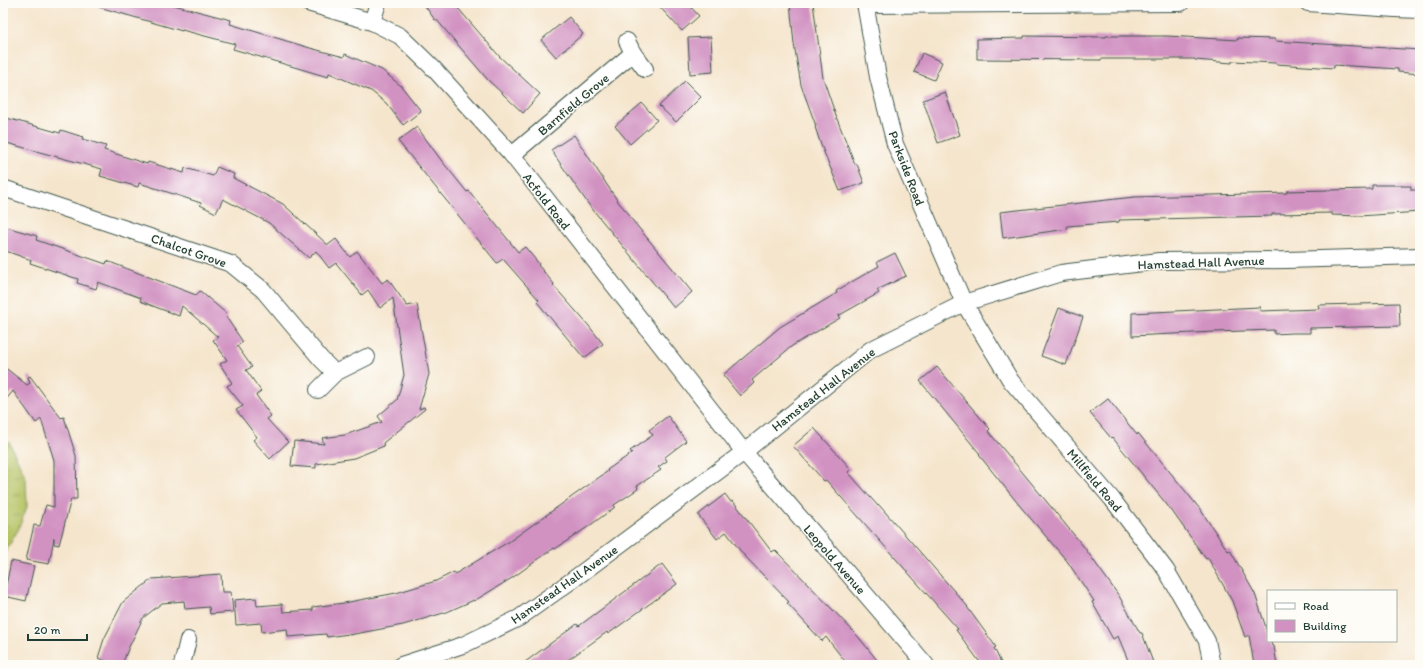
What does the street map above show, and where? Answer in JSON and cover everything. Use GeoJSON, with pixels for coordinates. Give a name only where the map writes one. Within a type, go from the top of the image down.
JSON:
{"type":"FeatureCollection","features":[{"type":"Feature","properties":{"kind":"street","name":"Acfold Road"},"geometry":{"type":"LineString","coordinates":[[308,3],[372,22],[400,36],[434,69],[512,155],[744,452]]}},
{"type":"Feature","properties":{"kind":"street"},"geometry":{"type":"LineString","coordinates":[[372,22],[378,3]]}},
{"type":"Feature","properties":{"kind":"street"},"geometry":{"type":"LineString","coordinates":[[865,4],[1181,3]]}},
{"type":"Feature","properties":{"kind":"street"},"geometry":{"type":"LineString","coordinates":[[1308,3],[1420,10]]}},
{"type":"Feature","properties":{"kind":"street","name":"Parkside Road"},"geometry":{"type":"LineString","coordinates":[[865,4],[878,77],[895,144],[964,303]]}},
{"type":"Feature","properties":{"kind":"street","name":"Barnfield Grove"},"geometry":{"type":"LineString","coordinates":[[512,155],[630,47],[645,69]]}},
{"type":"Feature","properties":{"kind":"street","name":"Chalcot Grove"},"geometry":{"type":"LineString","coordinates":[[3,188],[231,264],[263,290],[322,359],[336,373]]}},
{"type":"Feature","properties":{"kind":"street","name":"Hamstead Hall Avenue"},"geometry":{"type":"LineString","coordinates":[[402,665],[463,645],[519,618],[578,577],[744,452],[870,350],[964,303],[1061,273],[1159,261],[1287,260],[1420,256]]}},
{"type":"Feature","properties":{"kind":"street","name":"Millfield Road"},"geometry":{"type":"LineString","coordinates":[[964,303],[1010,381],[1112,499],[1166,570],[1207,641],[1212,665]]}},
{"type":"Feature","properties":{"kind":"street"},"geometry":{"type":"LineString","coordinates":[[318,390],[336,373],[367,357]]}},
{"type":"Feature","properties":{"kind":"street","name":"Leopold Avenue"},"geometry":{"type":"LineString","coordinates":[[744,452],[926,665]]}},
{"type":"Feature","properties":{"kind":"street"},"geometry":{"type":"LineString","coordinates":[[182,665],[188,640]]}},
{"type":"Feature","properties":{"kind":"green space"},"geometry":{"type":"Polygon","coordinates":[[[3,436],[9,442],[26,478],[27,507],[18,530],[3,556],[3,436]]]}},
{"type":"Feature","properties":{"kind":"building"},"geometry":{"type":"Polygon","coordinates":[[[100,3],[166,3],[231,20],[230,24],[310,48],[344,57],[345,54],[382,70],[401,86],[421,111],[403,125],[386,103],[371,91],[329,73],[328,77],[233,49],[235,44],[182,31],[99,7],[100,3]]]}},
{"type":"Feature","properties":{"kind":"building"},"geometry":{"type":"Polygon","coordinates":[[[423,3],[463,3],[457,7],[500,57],[540,94],[523,113],[488,80],[436,19],[435,20],[423,3]]]}},
{"type":"Feature","properties":{"kind":"building"},"geometry":{"type":"Polygon","coordinates":[[[656,3],[687,3],[699,16],[682,31],[656,3]]]}},
{"type":"Feature","properties":{"kind":"building"},"geometry":{"type":"Polygon","coordinates":[[[790,3],[813,3],[823,78],[837,119],[864,183],[840,191],[821,145],[815,127],[816,126],[801,85],[794,44],[790,3]]]}},
{"type":"Feature","properties":{"kind":"building"},"geometry":{"type":"Polygon","coordinates":[[[569,17],[583,34],[556,57],[541,40],[569,17]]]}},
{"type":"Feature","properties":{"kind":"building"},"geometry":{"type":"Polygon","coordinates":[[[1024,36],[1167,36],[1238,40],[1238,38],[1275,39],[1275,41],[1420,50],[1420,74],[1398,72],[1398,69],[1368,67],[1334,65],[1334,68],[1276,63],[1232,61],[1232,63],[1195,59],[977,59],[977,39],[1024,38],[1024,36]]]}},
{"type":"Feature","properties":{"kind":"building"},"geometry":{"type":"Polygon","coordinates":[[[711,37],[713,72],[690,74],[688,38],[711,37]]]}},
{"type":"Feature","properties":{"kind":"building"},"geometry":{"type":"Polygon","coordinates":[[[922,53],[942,62],[934,80],[914,72],[922,53]]]}},
{"type":"Feature","properties":{"kind":"building"},"geometry":{"type":"Polygon","coordinates":[[[685,81],[701,97],[676,122],[659,106],[685,81]]]}},
{"type":"Feature","properties":{"kind":"building"},"geometry":{"type":"Polygon","coordinates":[[[945,92],[960,135],[938,143],[923,100],[945,92]]]}},
{"type":"Feature","properties":{"kind":"building"},"geometry":{"type":"Polygon","coordinates":[[[642,103],[657,120],[630,144],[615,126],[642,103]]]}},
{"type":"Feature","properties":{"kind":"building"},"geometry":{"type":"Polygon","coordinates":[[[3,117],[60,133],[61,130],[83,137],[82,139],[106,146],[104,150],[147,164],[148,162],[184,173],[185,168],[213,176],[217,167],[234,174],[233,178],[283,204],[328,245],[336,239],[350,257],[357,251],[382,283],[388,279],[407,306],[417,304],[429,374],[419,409],[424,407],[425,409],[383,443],[384,446],[354,458],[316,464],[316,468],[291,466],[294,441],[324,444],[322,438],[345,435],[382,422],[378,416],[397,400],[404,375],[393,298],[380,308],[368,290],[362,295],[336,263],[329,268],[316,251],[309,258],[269,223],[223,199],[216,213],[200,205],[201,203],[158,189],[139,183],[138,187],[100,176],[102,169],[3,142],[3,117]]]}},
{"type":"Feature","properties":{"kind":"building"},"geometry":{"type":"Polygon","coordinates":[[[417,127],[441,160],[467,192],[469,191],[518,252],[525,247],[554,284],[553,285],[603,344],[584,358],[537,302],[539,300],[503,259],[497,263],[398,141],[417,127]]]}},
{"type":"Feature","properties":{"kind":"building"},"geometry":{"type":"Polygon","coordinates":[[[574,135],[619,203],[629,214],[628,215],[692,292],[674,308],[589,205],[551,150],[574,135]]]}},
{"type":"Feature","properties":{"kind":"building"},"geometry":{"type":"Polygon","coordinates":[[[1372,185],[1411,186],[1411,190],[1420,190],[1420,212],[1359,216],[1332,215],[1332,213],[1272,214],[1272,216],[1119,220],[1119,222],[1067,226],[1068,229],[1003,238],[1000,212],[1134,197],[1372,189],[1372,185]]]}},
{"type":"Feature","properties":{"kind":"building"},"geometry":{"type":"Polygon","coordinates":[[[3,226],[37,236],[36,240],[106,264],[107,261],[196,295],[200,291],[228,315],[226,317],[243,342],[237,346],[252,367],[246,370],[261,391],[256,395],[271,416],[267,419],[288,442],[270,459],[253,440],[257,437],[236,410],[243,406],[227,386],[232,383],[220,364],[227,360],[213,340],[218,337],[182,306],[179,316],[140,301],[141,298],[98,282],[96,289],[77,283],[78,279],[30,263],[31,260],[3,250],[3,226]]]}},
{"type":"Feature","properties":{"kind":"building"},"geometry":{"type":"Polygon","coordinates":[[[895,253],[906,276],[877,290],[879,293],[838,316],[840,318],[792,346],[752,380],[754,383],[740,396],[723,375],[780,327],[837,293],[836,291],[879,266],[877,262],[895,253]]]}},
{"type":"Feature","properties":{"kind":"building"},"geometry":{"type":"Polygon","coordinates":[[[1399,303],[1400,326],[1310,328],[1310,333],[1274,334],[1274,330],[1132,336],[1132,313],[1260,307],[1260,311],[1319,309],[1318,305],[1399,303]]]}},
{"type":"Feature","properties":{"kind":"building"},"geometry":{"type":"Polygon","coordinates":[[[1059,308],[1083,317],[1066,365],[1041,356],[1059,308]]]}},
{"type":"Feature","properties":{"kind":"building"},"geometry":{"type":"Polygon","coordinates":[[[3,366],[27,385],[30,383],[28,377],[30,376],[61,418],[64,417],[76,456],[77,499],[71,499],[59,545],[54,544],[54,538],[49,564],[26,560],[34,525],[40,526],[46,505],[54,507],[54,460],[41,419],[36,423],[13,391],[3,403],[3,366]]]}},
{"type":"Feature","properties":{"kind":"building"},"geometry":{"type":"Polygon","coordinates":[[[937,367],[990,429],[988,431],[1084,547],[1119,596],[1140,633],[1142,633],[1154,665],[1130,665],[1118,636],[1113,639],[1092,602],[1094,601],[1067,561],[1020,506],[979,455],[980,454],[920,381],[937,367]]]}},
{"type":"Feature","properties":{"kind":"building"},"geometry":{"type":"Polygon","coordinates":[[[1108,399],[1200,509],[1228,551],[1230,550],[1255,594],[1267,631],[1267,642],[1271,642],[1272,646],[1274,646],[1277,665],[1254,665],[1249,635],[1245,637],[1232,601],[1208,558],[1206,559],[1172,511],[1112,437],[1111,438],[1090,413],[1108,399]]]}},
{"type":"Feature","properties":{"kind":"building"},"geometry":{"type":"Polygon","coordinates":[[[668,416],[686,441],[665,457],[667,461],[658,467],[661,470],[637,486],[638,489],[614,505],[615,507],[592,524],[555,549],[554,548],[512,578],[474,601],[447,612],[403,625],[349,635],[327,637],[326,634],[288,637],[287,629],[262,632],[261,623],[236,625],[234,600],[256,598],[257,606],[282,604],[283,612],[313,610],[313,607],[344,603],[396,593],[436,581],[454,572],[455,574],[510,541],[608,471],[607,470],[632,453],[630,451],[653,435],[649,430],[668,416]]]}},
{"type":"Feature","properties":{"kind":"building"},"geometry":{"type":"Polygon","coordinates":[[[814,428],[851,469],[848,472],[878,506],[879,505],[968,607],[996,647],[994,648],[1002,665],[982,665],[956,630],[958,629],[826,480],[824,481],[793,446],[814,428]]]}},
{"type":"Feature","properties":{"kind":"building"},"geometry":{"type":"Polygon","coordinates":[[[725,494],[731,502],[733,501],[772,552],[775,550],[808,584],[856,634],[881,665],[848,665],[826,637],[822,641],[787,603],[789,602],[742,553],[726,532],[717,539],[698,515],[725,494]]]}},
{"type":"Feature","properties":{"kind":"building"},"geometry":{"type":"Polygon","coordinates":[[[11,561],[34,566],[26,601],[4,596],[11,561]]]}},
{"type":"Feature","properties":{"kind":"building"},"geometry":{"type":"Polygon","coordinates":[[[662,564],[677,584],[608,634],[607,632],[561,665],[521,665],[577,624],[579,626],[662,564]]]}},
{"type":"Feature","properties":{"kind":"building"},"geometry":{"type":"Polygon","coordinates":[[[221,574],[222,592],[231,592],[233,612],[210,614],[209,607],[185,609],[184,601],[162,603],[143,618],[122,665],[117,665],[98,658],[104,639],[123,602],[152,579],[221,574]]]}}]}
